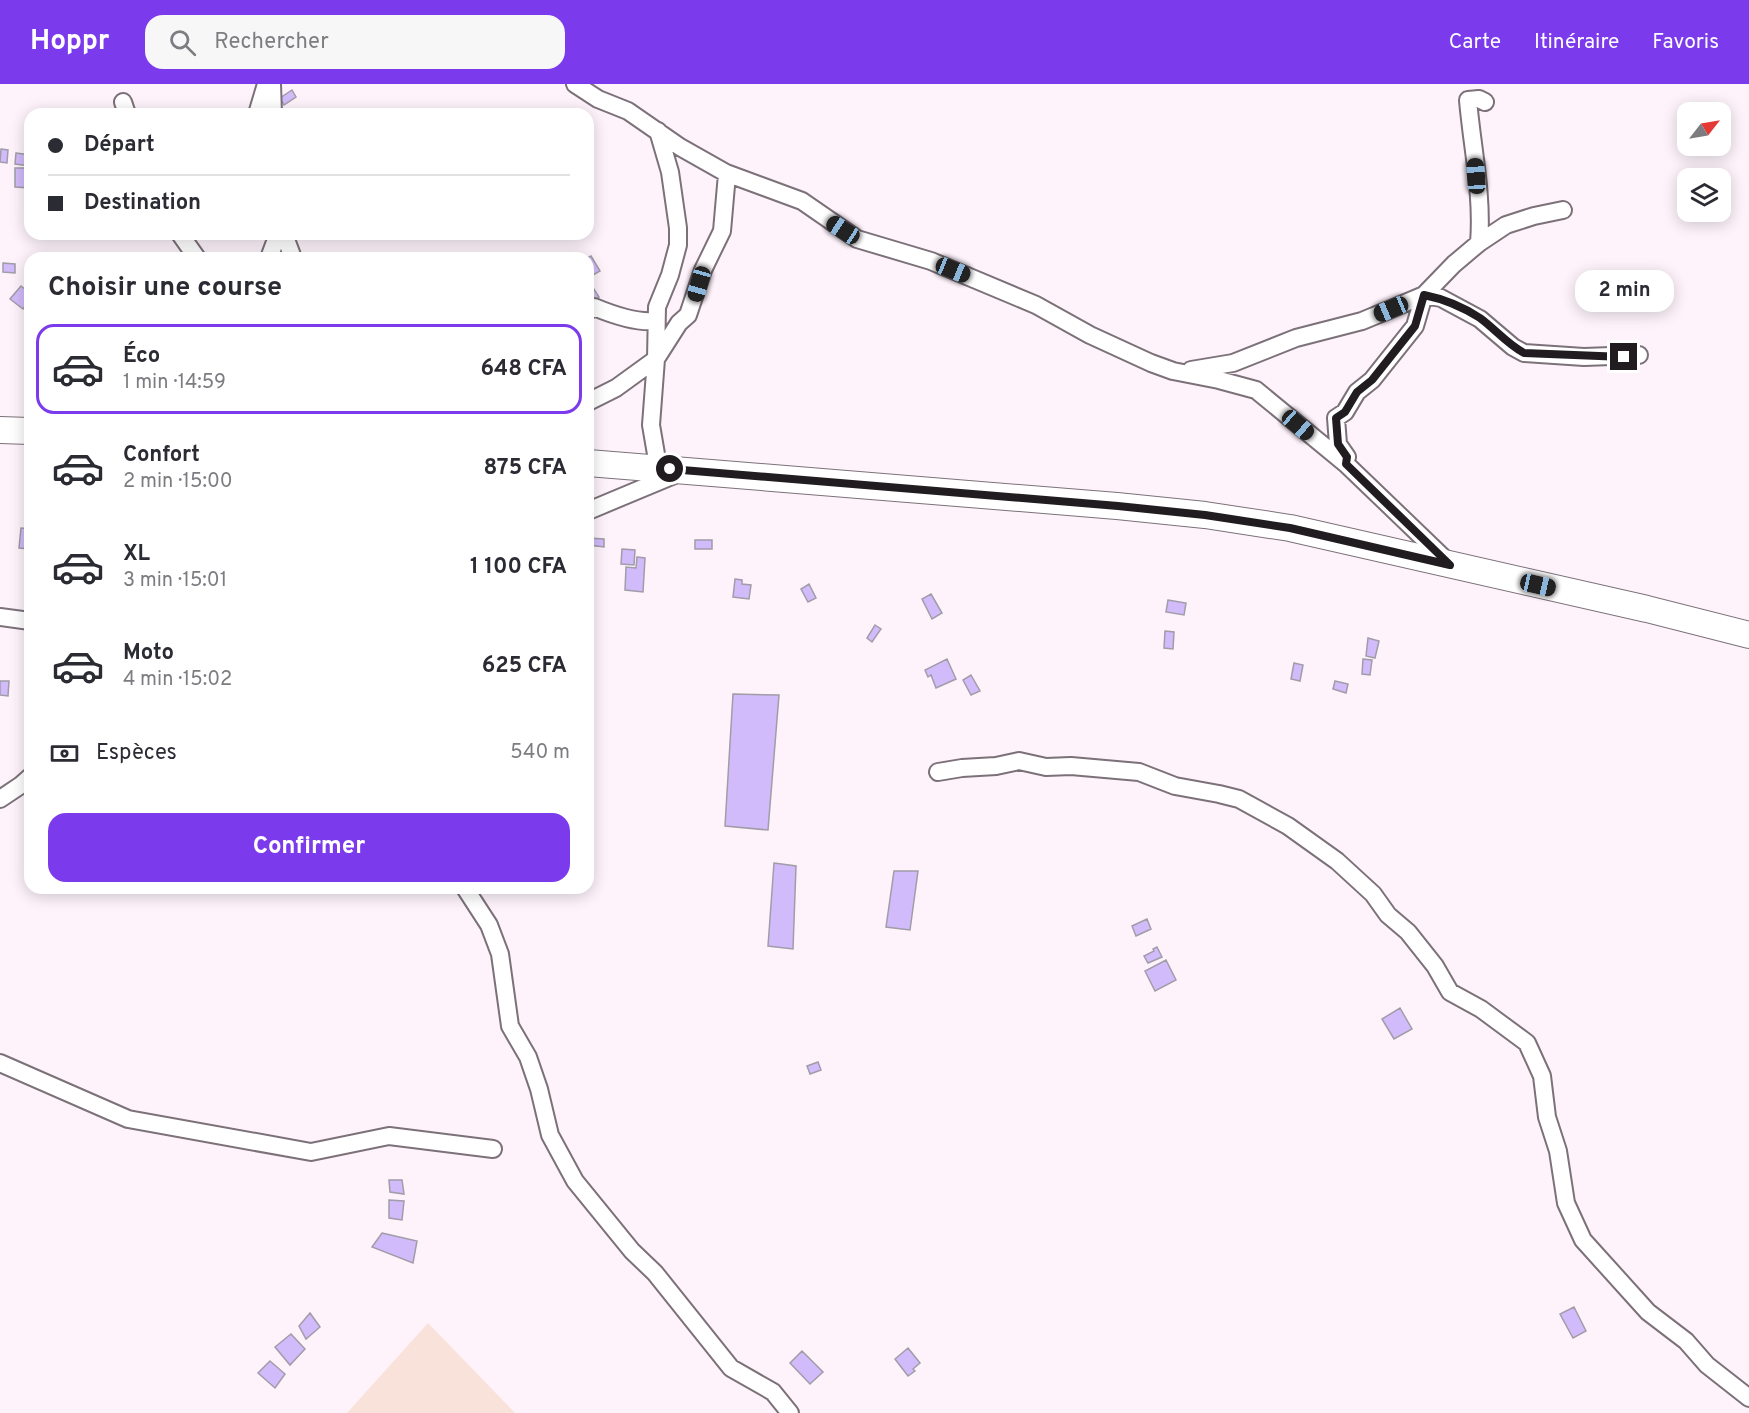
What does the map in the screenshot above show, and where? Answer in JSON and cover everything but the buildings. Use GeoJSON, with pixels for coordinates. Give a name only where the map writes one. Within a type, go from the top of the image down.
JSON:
{"type":"FeatureCollection","features":[{"type":"Feature","properties":{"kind":"main road"},"geometry":{"type":"LineString","coordinates":[[0,430],[24,431]]}},
{"type":"Feature","properties":{"kind":"main road"},"geometry":{"type":"LineString","coordinates":[[594,463],[1205,515],[1290,528],[1647,609],[1749,635]]}},
{"type":"Feature","properties":{"kind":"street"},"geometry":{"type":"LineString","coordinates":[[259,108],[266,84]]}},
{"type":"Feature","properties":{"kind":"street"},"geometry":{"type":"LineString","coordinates":[[272,84],[273,108]]}},
{"type":"Feature","properties":{"kind":"street"},"geometry":{"type":"LineString","coordinates":[[576,84],[598,99],[628,111],[680,147],[727,174],[802,201],[857,239],[932,261],[1036,305],[1090,335],[1173,371],[1256,390],[1346,464],[1450,565]]}},
{"type":"Feature","properties":{"kind":"street"},"geometry":{"type":"LineString","coordinates":[[1479,243],[1475,150],[1468,100],[1479,99],[1485,102]]}},
{"type":"Feature","properties":{"kind":"street"},"geometry":{"type":"LineString","coordinates":[[655,468],[657,460],[651,425],[656,359],[655,321],[661,294],[670,275],[678,245],[678,228],[670,172],[658,131]]}},
{"type":"Feature","properties":{"kind":"street"},"geometry":{"type":"LineString","coordinates":[[594,399],[616,388],[656,359],[679,324],[688,315],[703,270],[722,231],[727,174]]}},
{"type":"Feature","properties":{"kind":"street"},"geometry":{"type":"LineString","coordinates":[[1173,371],[1200,370],[1233,363],[1296,338],[1362,321],[1424,295],[1479,243],[1506,225],[1563,210]]}},
{"type":"Feature","properties":{"kind":"street"},"geometry":{"type":"LineString","coordinates":[[1424,295],[1442,298],[1480,319],[1513,347],[1524,353],[1584,357],[1639,355]]}},
{"type":"Feature","properties":{"kind":"street"},"geometry":{"type":"LineString","coordinates":[[1346,464],[1347,457],[1338,444],[1336,418],[1345,412],[1357,392],[1372,380],[1415,326],[1424,295]]}},
{"type":"Feature","properties":{"kind":"street"},"geometry":{"type":"LineString","coordinates":[[594,307],[613,315],[647,322],[655,321]]}},
{"type":"Feature","properties":{"kind":"street"},"geometry":{"type":"LineString","coordinates":[[594,508],[685,470]]}},
{"type":"Feature","properties":{"kind":"street"},"geometry":{"type":"LineString","coordinates":[[0,617],[24,620]]}},
{"type":"Feature","properties":{"kind":"street"},"geometry":{"type":"LineString","coordinates":[[938,772],[996,766],[1019,761],[1046,767],[1071,766],[1139,772],[1175,786],[1239,799],[1288,826],[1337,861],[1373,894],[1388,915],[1408,932],[1435,966],[1450,992],[1481,1009],[1527,1043],[1542,1076],[1547,1117],[1558,1151],[1566,1203],[1583,1240],[1648,1312],[1686,1341],[1707,1365],[1749,1398]]}},
{"type":"Feature","properties":{"kind":"street"},"geometry":{"type":"LineString","coordinates":[[0,800],[24,782]]}},
{"type":"Feature","properties":{"kind":"street"},"geometry":{"type":"LineString","coordinates":[[469,894],[489,925],[500,954],[510,1026],[528,1057],[539,1089],[550,1135],[575,1181],[632,1251],[655,1273],[731,1368],[773,1392],[790,1413]]}},
{"type":"Feature","properties":{"kind":"street"},"geometry":{"type":"LineString","coordinates":[[0,1063],[128,1119],[311,1152],[388,1136],[493,1149]]}},
{"type":"Feature","properties":{"kind":"shaded area"},"geometry":{"type":"Polygon","coordinates":[[[428,1323],[515,1413],[347,1413],[428,1323]]]}},
{"type":"Feature","properties":{"kind":"route"},"geometry":{"type":"LineString","coordinates":[[670,469],[1205,515],[1290,528],[1450,565],[1346,464],[1347,457],[1338,444],[1336,418],[1345,412],[1357,392],[1372,380],[1415,326],[1424,295],[1442,298],[1480,319],[1513,347],[1524,353],[1624,357]]}}]}
